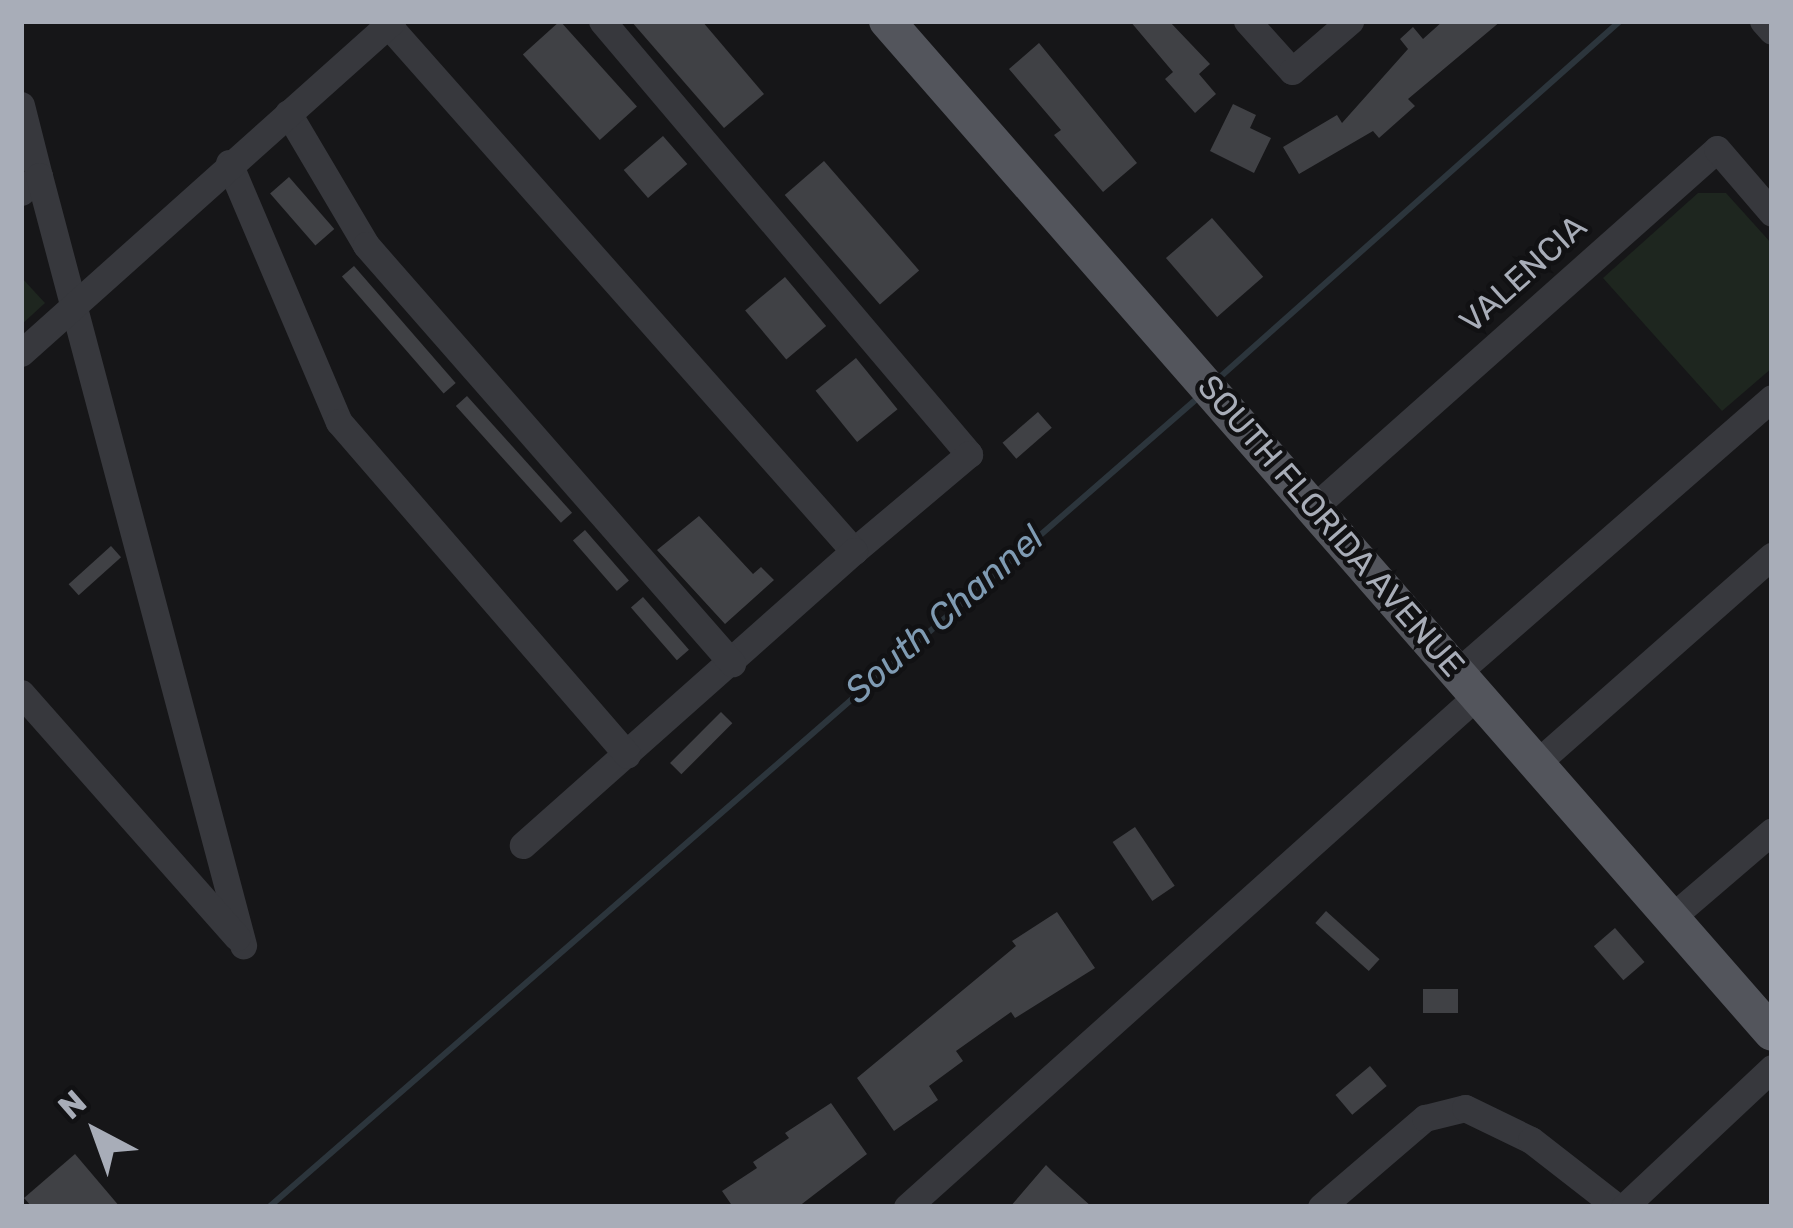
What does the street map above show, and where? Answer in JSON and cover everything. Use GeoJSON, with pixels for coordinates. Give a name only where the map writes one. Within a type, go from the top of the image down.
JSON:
{"type":"FeatureCollection","features":[{"type":"Feature","properties":{"kind":"main road","name":"SOUTH FLORIDA AVENUE"},"geometry":{"type":"LineString","coordinates":[[887,21],[1768,1020]]}},
{"type":"Feature","properties":{"kind":"street"},"geometry":{"type":"LineString","coordinates":[[524,845],[969,454],[602,21]]}},
{"type":"Feature","properties":{"kind":"street"},"geometry":{"type":"LineString","coordinates":[[1247,21],[1292,71],[1350,21]]}},
{"type":"Feature","properties":{"kind":"street"},"geometry":{"type":"LineString","coordinates":[[1763,21],[1772,31]]}},
{"type":"Feature","properties":{"kind":"street"},"geometry":{"type":"LineString","coordinates":[[21,352],[390,23],[854,551]]}},
{"type":"Feature","properties":{"kind":"street"},"geometry":{"type":"LineString","coordinates":[[21,106],[30,184],[75,304],[244,945],[21,693]]}},
{"type":"Feature","properties":{"kind":"street"},"geometry":{"type":"LineString","coordinates":[[287,113],[366,245],[732,663]]}},
{"type":"Feature","properties":{"kind":"street","name":"VALENCIA"},"geometry":{"type":"LineString","coordinates":[[1313,508],[1717,149],[1772,213]]}},
{"type":"Feature","properties":{"kind":"street"},"geometry":{"type":"LineString","coordinates":[[230,164],[339,422],[627,754]]}},
{"type":"Feature","properties":{"kind":"street"},"geometry":{"type":"LineString","coordinates":[[907,1207],[1772,398]]}},
{"type":"Feature","properties":{"kind":"street"},"geometry":{"type":"LineString","coordinates":[[1538,761],[1772,556]]}},
{"type":"Feature","properties":{"kind":"street"},"geometry":{"type":"LineString","coordinates":[[1673,916],[1772,831]]}},
{"type":"Feature","properties":{"kind":"street"},"geometry":{"type":"LineString","coordinates":[[1321,1207],[1425,1118],[1465,1108],[1531,1140],[1620,1207],[1772,1068]]}},
{"type":"Feature","properties":{"kind":"shaded area"},"geometry":{"type":"Polygon","coordinates":[[[1698,193],[1726,193],[1772,244],[1772,368],[1722,411],[1603,278],[1698,193]]]}},
{"type":"Feature","properties":{"kind":"shaded area"},"geometry":{"type":"Polygon","coordinates":[[[21,277],[45,303],[21,325],[21,277]]]}},
{"type":"Feature","properties":{"kind":"building"},"geometry":{"type":"Polygon","coordinates":[[[560,21],[637,106],[600,140],[523,54],[560,21]]]}},
{"type":"Feature","properties":{"kind":"building"},"geometry":{"type":"Polygon","coordinates":[[[631,21],[702,21],[764,94],[724,128],[631,21]]]}},
{"type":"Feature","properties":{"kind":"building"},"geometry":{"type":"Polygon","coordinates":[[[1130,21],[1169,21],[1210,64],[1199,74],[1216,94],[1195,113],[1165,79],[1173,72],[1130,21]]]}},
{"type":"Feature","properties":{"kind":"building"},"geometry":{"type":"Polygon","coordinates":[[[1443,21],[1501,21],[1408,99],[1415,106],[1379,138],[1373,131],[1299,174],[1283,147],[1337,115],[1342,123],[1408,49],[1400,39],[1413,27],[1423,39],[1443,21]]]}},
{"type":"Feature","properties":{"kind":"building"},"geometry":{"type":"Polygon","coordinates":[[[1039,43],[1137,163],[1103,192],[1054,135],[1061,130],[1009,69],[1039,43]]]}},
{"type":"Feature","properties":{"kind":"building"},"geometry":{"type":"Polygon","coordinates":[[[1233,104],[1256,115],[1250,128],[1271,138],[1254,173],[1210,151],[1233,104]]]}},
{"type":"Feature","properties":{"kind":"building"},"geometry":{"type":"Polygon","coordinates":[[[663,136],[687,164],[648,198],[624,170],[663,136]]]}},
{"type":"Feature","properties":{"kind":"building"},"geometry":{"type":"Polygon","coordinates":[[[824,161],[919,270],[880,305],[785,195],[824,161]]]}},
{"type":"Feature","properties":{"kind":"building"},"geometry":{"type":"Polygon","coordinates":[[[289,177],[334,229],[315,245],[270,193],[289,177]]]}},
{"type":"Feature","properties":{"kind":"building"},"geometry":{"type":"Polygon","coordinates":[[[1212,218],[1263,277],[1217,317],[1166,258],[1212,218]]]}},
{"type":"Feature","properties":{"kind":"building"},"geometry":{"type":"Polygon","coordinates":[[[354,266],[456,383],[444,393],[342,276],[354,266]]]}},
{"type":"Feature","properties":{"kind":"building"},"geometry":{"type":"Polygon","coordinates":[[[785,277],[826,326],[786,359],[745,310],[785,277]]]}},
{"type":"Feature","properties":{"kind":"building"},"geometry":{"type":"Polygon","coordinates":[[[856,358],[898,409],[857,442],[816,391],[856,358]]]}},
{"type":"Feature","properties":{"kind":"building"},"geometry":{"type":"Polygon","coordinates":[[[467,396],[572,513],[561,523],[456,406],[467,396]]]}},
{"type":"Feature","properties":{"kind":"building"},"geometry":{"type":"Polygon","coordinates":[[[1038,412],[1052,428],[1016,459],[1003,443],[1038,412]]]}},
{"type":"Feature","properties":{"kind":"building"},"geometry":{"type":"Polygon","coordinates":[[[699,516],[753,574],[761,567],[774,580],[725,624],[657,550],[699,516]]]}},
{"type":"Feature","properties":{"kind":"building"},"geometry":{"type":"Polygon","coordinates":[[[585,530],[629,581],[617,591],[573,540],[585,530]]]}},
{"type":"Feature","properties":{"kind":"building"},"geometry":{"type":"Polygon","coordinates":[[[111,546],[121,557],[79,595],[69,584],[111,546]]]}},
{"type":"Feature","properties":{"kind":"building"},"geometry":{"type":"Polygon","coordinates":[[[643,597],[689,650],[677,660],[631,607],[643,597]]]}},
{"type":"Feature","properties":{"kind":"building"},"geometry":{"type":"Polygon","coordinates":[[[721,712],[732,723],[681,774],[670,763],[721,712]]]}},
{"type":"Feature","properties":{"kind":"building"},"geometry":{"type":"Polygon","coordinates":[[[1135,827],[1175,886],[1152,901],[1113,842],[1135,827]]]}},
{"type":"Feature","properties":{"kind":"building"},"geometry":{"type":"Polygon","coordinates":[[[1326,911],[1380,959],[1369,971],[1315,923],[1326,911]]]}},
{"type":"Feature","properties":{"kind":"building"},"geometry":{"type":"Polygon","coordinates":[[[1057,912],[1095,968],[1015,1018],[1011,1012],[956,1051],[963,1061],[929,1086],[938,1100],[894,1131],[857,1078],[1016,946],[1012,941],[1057,912]]]}},
{"type":"Feature","properties":{"kind":"building"},"geometry":{"type":"Polygon","coordinates":[[[1615,928],[1645,962],[1623,980],[1594,946],[1615,928]]]}},
{"type":"Feature","properties":{"kind":"building"},"geometry":{"type":"Polygon","coordinates":[[[1423,989],[1458,989],[1458,1013],[1423,1013],[1423,989]]]}},
{"type":"Feature","properties":{"kind":"building"},"geometry":{"type":"Polygon","coordinates":[[[1370,1066],[1387,1086],[1352,1115],[1336,1095],[1370,1066]]]}},
{"type":"Feature","properties":{"kind":"building"},"geometry":{"type":"Polygon","coordinates":[[[831,1103],[867,1154],[798,1207],[733,1207],[722,1191],[757,1168],[753,1162],[789,1138],[785,1133],[831,1103]]]}},
{"type":"Feature","properties":{"kind":"building"},"geometry":{"type":"Polygon","coordinates":[[[75,1154],[120,1207],[32,1207],[24,1198],[75,1154]]]}},
{"type":"Feature","properties":{"kind":"building"},"geometry":{"type":"Polygon","coordinates":[[[1046,1165],[1053,1172],[1092,1207],[1010,1207],[1046,1165]]]}},
{"type":"Feature","properties":{"kind":"waterway","name":"South Channel"},"geometry":{"type":"LineString","coordinates":[[1219,378],[1620,21]]}},
{"type":"Feature","properties":{"kind":"waterway","name":"South Channel"},"geometry":{"type":"LineString","coordinates":[[269,1207],[1201,395]]}}]}
